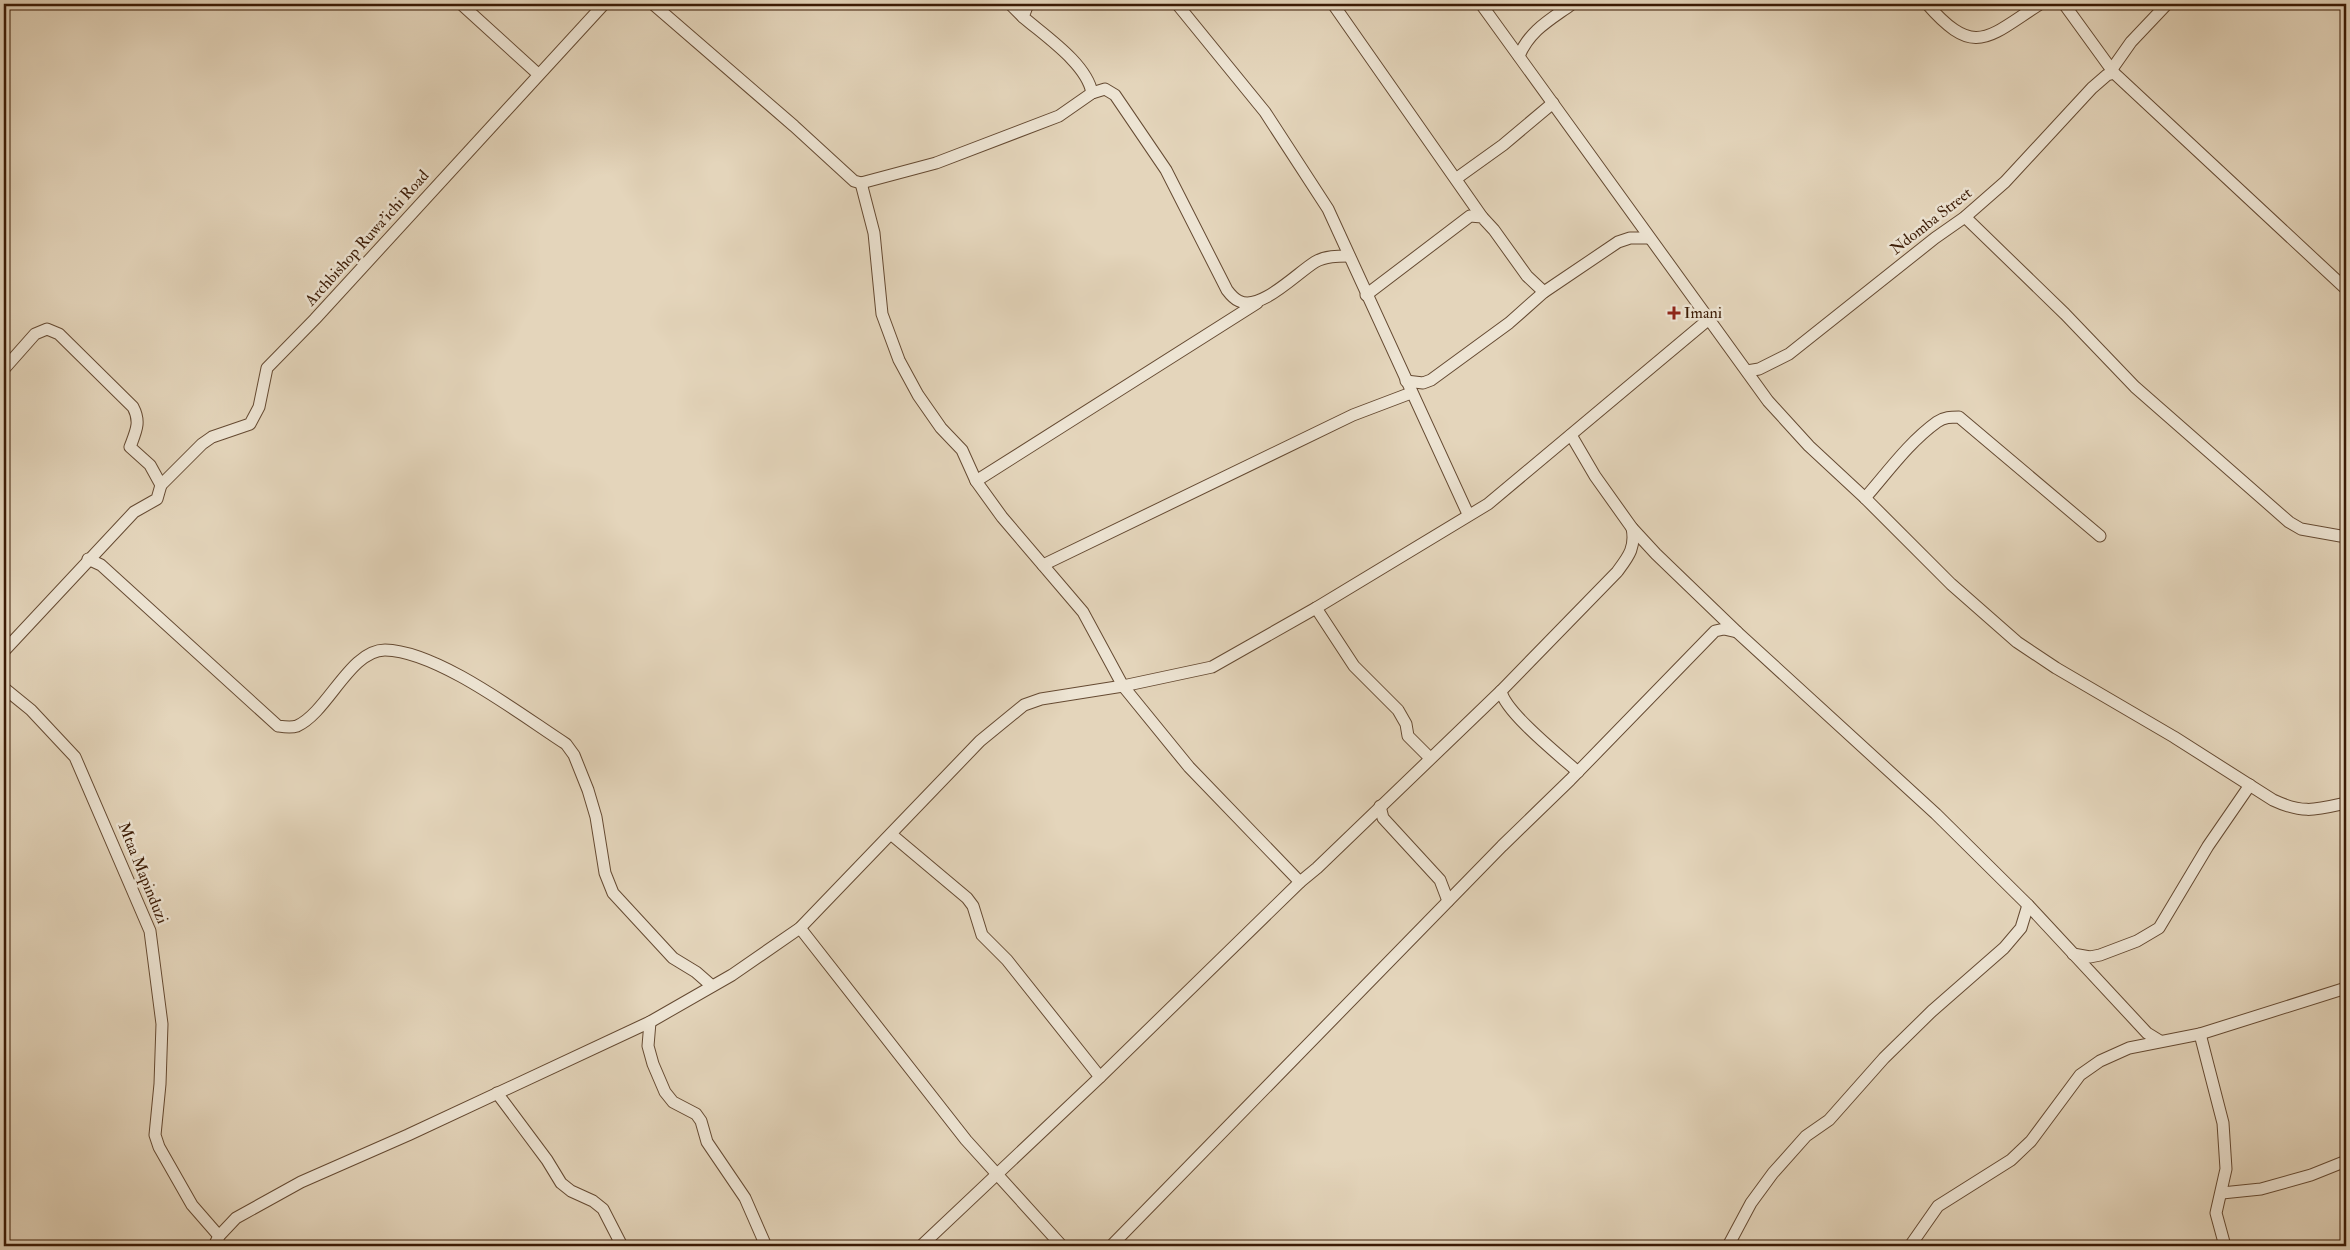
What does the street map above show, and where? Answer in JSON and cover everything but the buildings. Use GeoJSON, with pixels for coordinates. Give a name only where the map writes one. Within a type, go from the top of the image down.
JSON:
{"type":"FeatureCollection","features":[{"type":"Feature","properties":{"kind":"street"},"geometry":{"type":"LineString","coordinates":[[461,4],[538,74]]}},
{"type":"Feature","properties":{"kind":"street","name":"Archbishop Ruwa'ichi Road"},"geometry":{"type":"LineString","coordinates":[[4,651],[96,550],[134,512],[157,499],[161,485],[202,444],[212,437],[250,424],[259,408],[267,368],[322,312],[604,4]]}},
{"type":"Feature","properties":{"kind":"street"},"geometry":{"type":"LineString","coordinates":[[653,4],[794,126],[846,175],[854,181],[861,183],[936,163],[1050,119],[1092,93],[1105,89],[1116,95],[1166,170],[1227,290],[1238,301],[1249,304],[1261,300]]}},
{"type":"Feature","properties":{"kind":"street"},"geometry":{"type":"LineString","coordinates":[[1010,4],[1081,69],[1090,84],[1092,93]]}},
{"type":"Feature","properties":{"kind":"street"},"geometry":{"type":"LineString","coordinates":[[1024,17],[1028,4]]}},
{"type":"Feature","properties":{"kind":"street"},"geometry":{"type":"LineString","coordinates":[[1177,4],[1265,112],[1328,209],[1468,514]]}},
{"type":"Feature","properties":{"kind":"street"},"geometry":{"type":"LineString","coordinates":[[1333,4],[1482,217],[1494,230],[1527,276],[1544,292]]}},
{"type":"Feature","properties":{"kind":"street"},"geometry":{"type":"LineString","coordinates":[[1481,4],[1648,238],[1768,401],[1809,446],[1865,498],[1951,584],[2016,642],[2056,668],[2290,808],[2312,811],[2346,803]]}},
{"type":"Feature","properties":{"kind":"street"},"geometry":{"type":"LineString","coordinates":[[1518,56],[1525,41],[1533,32],[1572,4]]}},
{"type":"Feature","properties":{"kind":"street"},"geometry":{"type":"LineString","coordinates":[[1927,4],[1944,24],[1956,32],[1973,38],[1988,37],[2040,4]]}},
{"type":"Feature","properties":{"kind":"street"},"geometry":{"type":"LineString","coordinates":[[2064,4],[2113,71],[2346,289]]}},
{"type":"Feature","properties":{"kind":"street"},"geometry":{"type":"LineString","coordinates":[[2113,71],[2131,42],[2167,4]]}},
{"type":"Feature","properties":{"kind":"street","name":"Ndomba Street"},"geometry":{"type":"LineString","coordinates":[[1747,371],[1760,369],[1789,354],[1935,238],[1965,217],[2005,182],[2092,88],[2113,71]]}},
{"type":"Feature","properties":{"kind":"street"},"geometry":{"type":"LineString","coordinates":[[1456,178],[1503,145],[1553,103]]}},
{"type":"Feature","properties":{"kind":"street"},"geometry":{"type":"LineString","coordinates":[[861,183],[874,233],[882,314],[899,360],[918,395],[941,428],[962,450],[976,481],[1002,518],[1083,612],[1098,636],[1109,663],[1123,686],[1189,766],[1300,882]]}},
{"type":"Feature","properties":{"kind":"street"},"geometry":{"type":"LineString","coordinates":[[1366,295],[1463,220],[1470,216],[1482,217]]}},
{"type":"Feature","properties":{"kind":"street"},"geometry":{"type":"LineString","coordinates":[[1965,217],[2065,314],[2135,387],[2289,522],[2301,529],[2346,537]]}},
{"type":"Feature","properties":{"kind":"street"},"geometry":{"type":"LineString","coordinates":[[1406,381],[1423,383],[1431,380],[1509,323],[1544,292],[1618,242],[1630,238],[1648,238]]}},
{"type":"Feature","properties":{"kind":"street"},"geometry":{"type":"LineString","coordinates":[[976,481],[1261,300],[1316,261],[1330,257],[1349,256]]}},
{"type":"Feature","properties":{"kind":"street"},"geometry":{"type":"LineString","coordinates":[[217,1241],[236,1218],[300,1182],[408,1135],[650,1022],[732,975],[800,928],[892,835],[980,741],[1024,705],[1041,699],[1123,686],[1212,666],[1316,608],[1468,514],[1488,504],[1571,436],[1620,391],[1709,320]]}},
{"type":"Feature","properties":{"kind":"street"},"geometry":{"type":"LineString","coordinates":[[4,368],[35,334],[47,329],[59,334],[133,407],[138,417],[138,423],[130,447],[150,464],[161,485]]}},
{"type":"Feature","properties":{"kind":"street"},"geometry":{"type":"LineString","coordinates":[[1043,565],[1353,415],[1411,393]]}},
{"type":"Feature","properties":{"kind":"street"},"geometry":{"type":"LineString","coordinates":[[1865,498],[1903,454],[1937,422],[1948,417],[1959,417],[2100,536]]}},
{"type":"Feature","properties":{"kind":"street"},"geometry":{"type":"LineString","coordinates":[[1571,436],[1595,476],[1632,528],[1656,554],[1737,632],[1936,814],[2028,905],[2147,1033],[2160,1041]]}},
{"type":"Feature","properties":{"kind":"street"},"geometry":{"type":"LineString","coordinates":[[920,1246],[1100,1077],[1300,882],[1317,868],[1501,691],[1617,572],[1632,552],[1634,539],[1632,528]]}},
{"type":"Feature","properties":{"kind":"street"},"geometry":{"type":"LineString","coordinates":[[96,550],[101,565]]}},
{"type":"Feature","properties":{"kind":"street"},"geometry":{"type":"LineString","coordinates":[[1632,552],[1656,554]]}},
{"type":"Feature","properties":{"kind":"street"},"geometry":{"type":"LineString","coordinates":[[88,559],[101,565],[278,726],[297,726],[309,718],[362,660],[374,652],[384,650],[403,653],[442,666],[566,744],[574,755],[588,790],[596,818],[605,873],[613,893],[673,958],[696,972],[712,986]]}},
{"type":"Feature","properties":{"kind":"street"},"geometry":{"type":"LineString","coordinates":[[1316,608],[1354,666],[1398,710],[1406,724],[1408,736],[1430,758]]}},
{"type":"Feature","properties":{"kind":"street"},"geometry":{"type":"LineString","coordinates":[[1715,631],[1717,613]]}},
{"type":"Feature","properties":{"kind":"street"},"geometry":{"type":"LineString","coordinates":[[1111,1246],[1715,631],[1724,629],[1737,632]]}},
{"type":"Feature","properties":{"kind":"street","name":"Mtaa Mapinduzi"},"geometry":{"type":"LineString","coordinates":[[4,688],[31,710],[74,757],[150,931],[162,1024],[160,1084],[155,1135],[159,1147],[192,1205],[217,1241]]}},
{"type":"Feature","properties":{"kind":"street"},"geometry":{"type":"LineString","coordinates":[[1501,691],[1502,697],[1522,721],[1578,772]]}},
{"type":"Feature","properties":{"kind":"street"},"geometry":{"type":"LineString","coordinates":[[2073,954],[2090,957],[2100,955],[2137,941],[2159,928],[2208,846],[2250,785]]}},
{"type":"Feature","properties":{"kind":"street"},"geometry":{"type":"LineString","coordinates":[[1380,806],[1383,818],[1440,880],[1448,901]]}},
{"type":"Feature","properties":{"kind":"street"},"geometry":{"type":"LineString","coordinates":[[892,835],[967,898],[973,906],[982,935],[1007,960],[1100,1077]]}},
{"type":"Feature","properties":{"kind":"street"},"geometry":{"type":"LineString","coordinates":[[1728,1246],[1750,1203],[1773,1173],[1806,1136],[1829,1120],[1884,1058],[1932,1011],[2004,948],[2020,928],[2028,905]]}},
{"type":"Feature","properties":{"kind":"street"},"geometry":{"type":"LineString","coordinates":[[800,928],[966,1140],[1062,1246]]}},
{"type":"Feature","properties":{"kind":"street"},"geometry":{"type":"LineString","coordinates":[[1910,1246],[1938,1206],[2011,1160],[2031,1141],[2080,1075],[2100,1061],[2128,1048],[2200,1034],[2346,988]]}},
{"type":"Feature","properties":{"kind":"street"},"geometry":{"type":"LineString","coordinates":[[650,1022],[648,1046],[653,1064],[665,1092],[673,1102],[696,1114],[701,1121],[708,1142],[745,1198],[766,1246]]}},
{"type":"Feature","properties":{"kind":"street"},"geometry":{"type":"LineString","coordinates":[[2200,1034],[2223,1123],[2226,1169],[2216,1213],[2225,1246]]}},
{"type":"Feature","properties":{"kind":"street"},"geometry":{"type":"LineString","coordinates":[[496,1093],[547,1160],[561,1183],[572,1191],[593,1201],[603,1210],[622,1246]]}},
{"type":"Feature","properties":{"kind":"street"},"geometry":{"type":"LineString","coordinates":[[2222,1193],[2261,1189],[2312,1175],[2346,1161]]}},
{"type":"Feature","properties":{"kind":"place","name":"Imani"},"geometry":{"type":"Point","coordinates":[1674,313]}}]}
